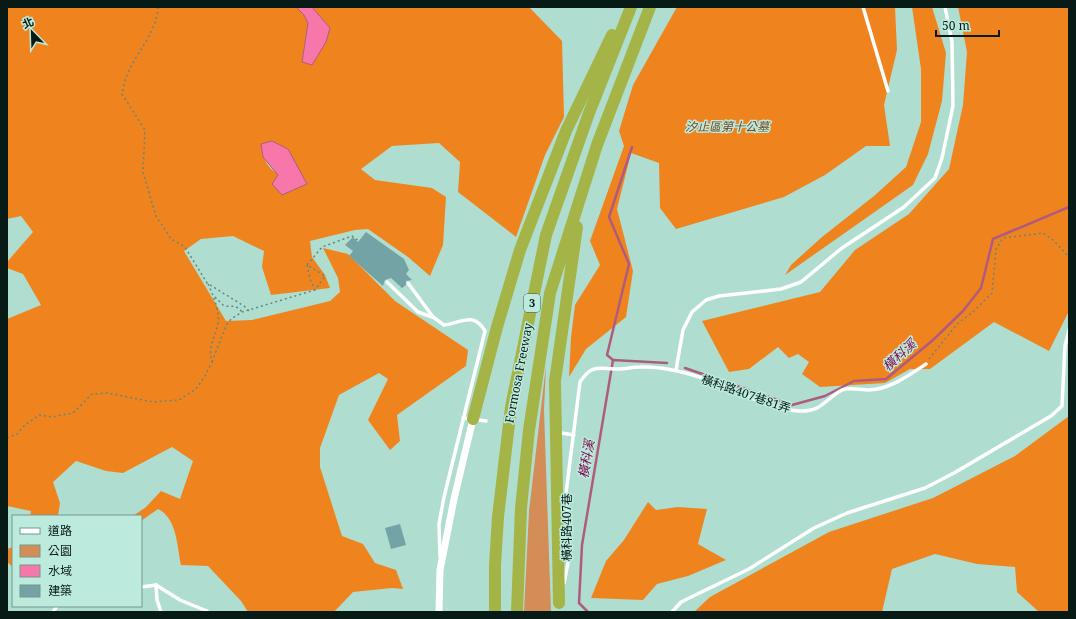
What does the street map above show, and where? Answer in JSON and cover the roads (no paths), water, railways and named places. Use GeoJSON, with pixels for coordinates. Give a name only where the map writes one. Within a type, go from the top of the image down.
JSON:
{"type":"FeatureCollection","features":[{"type":"Feature","properties":{"kind":"highway"},"geometry":{"type":"LineString","coordinates":[[468,418],[520,250],[546,180],[566,131],[626,7]]}},
{"type":"Feature","properties":{"kind":"highway","name":"Formosa Freeway"},"geometry":{"type":"LineString","coordinates":[[495,612],[495,565],[498,517],[511,407],[546,235],[589,113],[631,7]]}},
{"type":"Feature","properties":{"kind":"highway","name":"Formosa Freeway"},"geometry":{"type":"LineString","coordinates":[[517,612],[521,508],[529,430],[550,293],[597,145],[650,7]]}},
{"type":"Feature","properties":{"kind":"highway"},"geometry":{"type":"LineString","coordinates":[[559,608],[555,381],[582,190]]}},
{"type":"Feature","properties":{"kind":"street"},"geometry":{"type":"LineString","coordinates":[[440,612],[440,570],[468,418]]}},
{"type":"Feature","properties":{"kind":"lane"},"geometry":{"type":"LineString","coordinates":[[863,7],[888,92]]}},
{"type":"Feature","properties":{"kind":"lane"},"geometry":{"type":"LineString","coordinates":[[676,370],[683,330],[692,312],[706,300],[719,296],[781,289],[801,282],[842,248],[904,207],[935,178],[942,158],[953,106],[952,42],[945,7]]}},
{"type":"Feature","properties":{"kind":"lane"},"geometry":{"type":"LineString","coordinates":[[387,282],[418,312],[433,317],[444,325],[468,319],[474,320],[481,325],[484,331],[468,418],[439,524],[440,570]]}},
{"type":"Feature","properties":{"kind":"lane"},"geometry":{"type":"LineString","coordinates":[[408,283],[433,317]]}},
{"type":"Feature","properties":{"kind":"lane"},"geometry":{"type":"LineString","coordinates":[[672,612],[681,602],[749,569],[814,528],[847,513],[925,488],[954,473],[1051,416],[1062,406],[1065,346],[1069,330]]}},
{"type":"Feature","properties":{"kind":"lane","name":"橫科路407巷81弄"},"geometry":{"type":"LineString","coordinates":[[586,372],[598,368],[616,369],[640,367],[676,370],[710,381],[786,410],[807,411],[818,409],[841,391],[847,389],[868,390],[884,388],[903,379],[926,364]]}},
{"type":"Feature","properties":{"kind":"lane","name":"橫科路407巷"},"geometry":{"type":"LineString","coordinates":[[559,608],[570,552],[566,500],[580,382],[586,372]]}},
{"type":"Feature","properties":{"kind":"lane"},"geometry":{"type":"LineString","coordinates":[[468,418],[486,421]]}},
{"type":"Feature","properties":{"kind":"lane"},"geometry":{"type":"LineString","coordinates":[[561,433],[574,435]]}},
{"type":"Feature","properties":{"kind":"lane"},"geometry":{"type":"LineString","coordinates":[[142,587],[156,585],[180,600],[207,611]]}},
{"type":"Feature","properties":{"kind":"lane"},"geometry":{"type":"LineString","coordinates":[[156,585],[156,600],[161,612]]}},
{"type":"Feature","properties":{"kind":"water"},"geometry":{"type":"Polygon","coordinates":[[[296,7],[312,7],[330,28],[326,42],[312,65],[302,62],[308,23],[304,15],[296,7]]]}},
{"type":"Feature","properties":{"kind":"water"},"geometry":{"type":"Polygon","coordinates":[[[272,141],[288,149],[307,184],[282,195],[272,184],[278,175],[263,157],[261,144],[272,141]]]}},
{"type":"Feature","properties":{"kind":"waterway"},"geometry":{"type":"LineString","coordinates":[[613,360],[607,355],[629,264],[609,217],[632,147]]}},
{"type":"Feature","properties":{"kind":"waterway","name":"橫科溪"},"geometry":{"type":"LineString","coordinates":[[685,368],[792,405],[825,396],[854,381],[886,379],[933,340],[963,311],[981,288],[993,239],[1069,207]]}},
{"type":"Feature","properties":{"kind":"waterway","name":"橫科溪"},"geometry":{"type":"LineString","coordinates":[[588,612],[579,603],[582,545],[613,360],[667,363]]}},
{"type":"Feature","properties":{"kind":"park label","name":"汐止區第十公墓"},"geometry":{"type":"Point","coordinates":[727,127]}}]}
